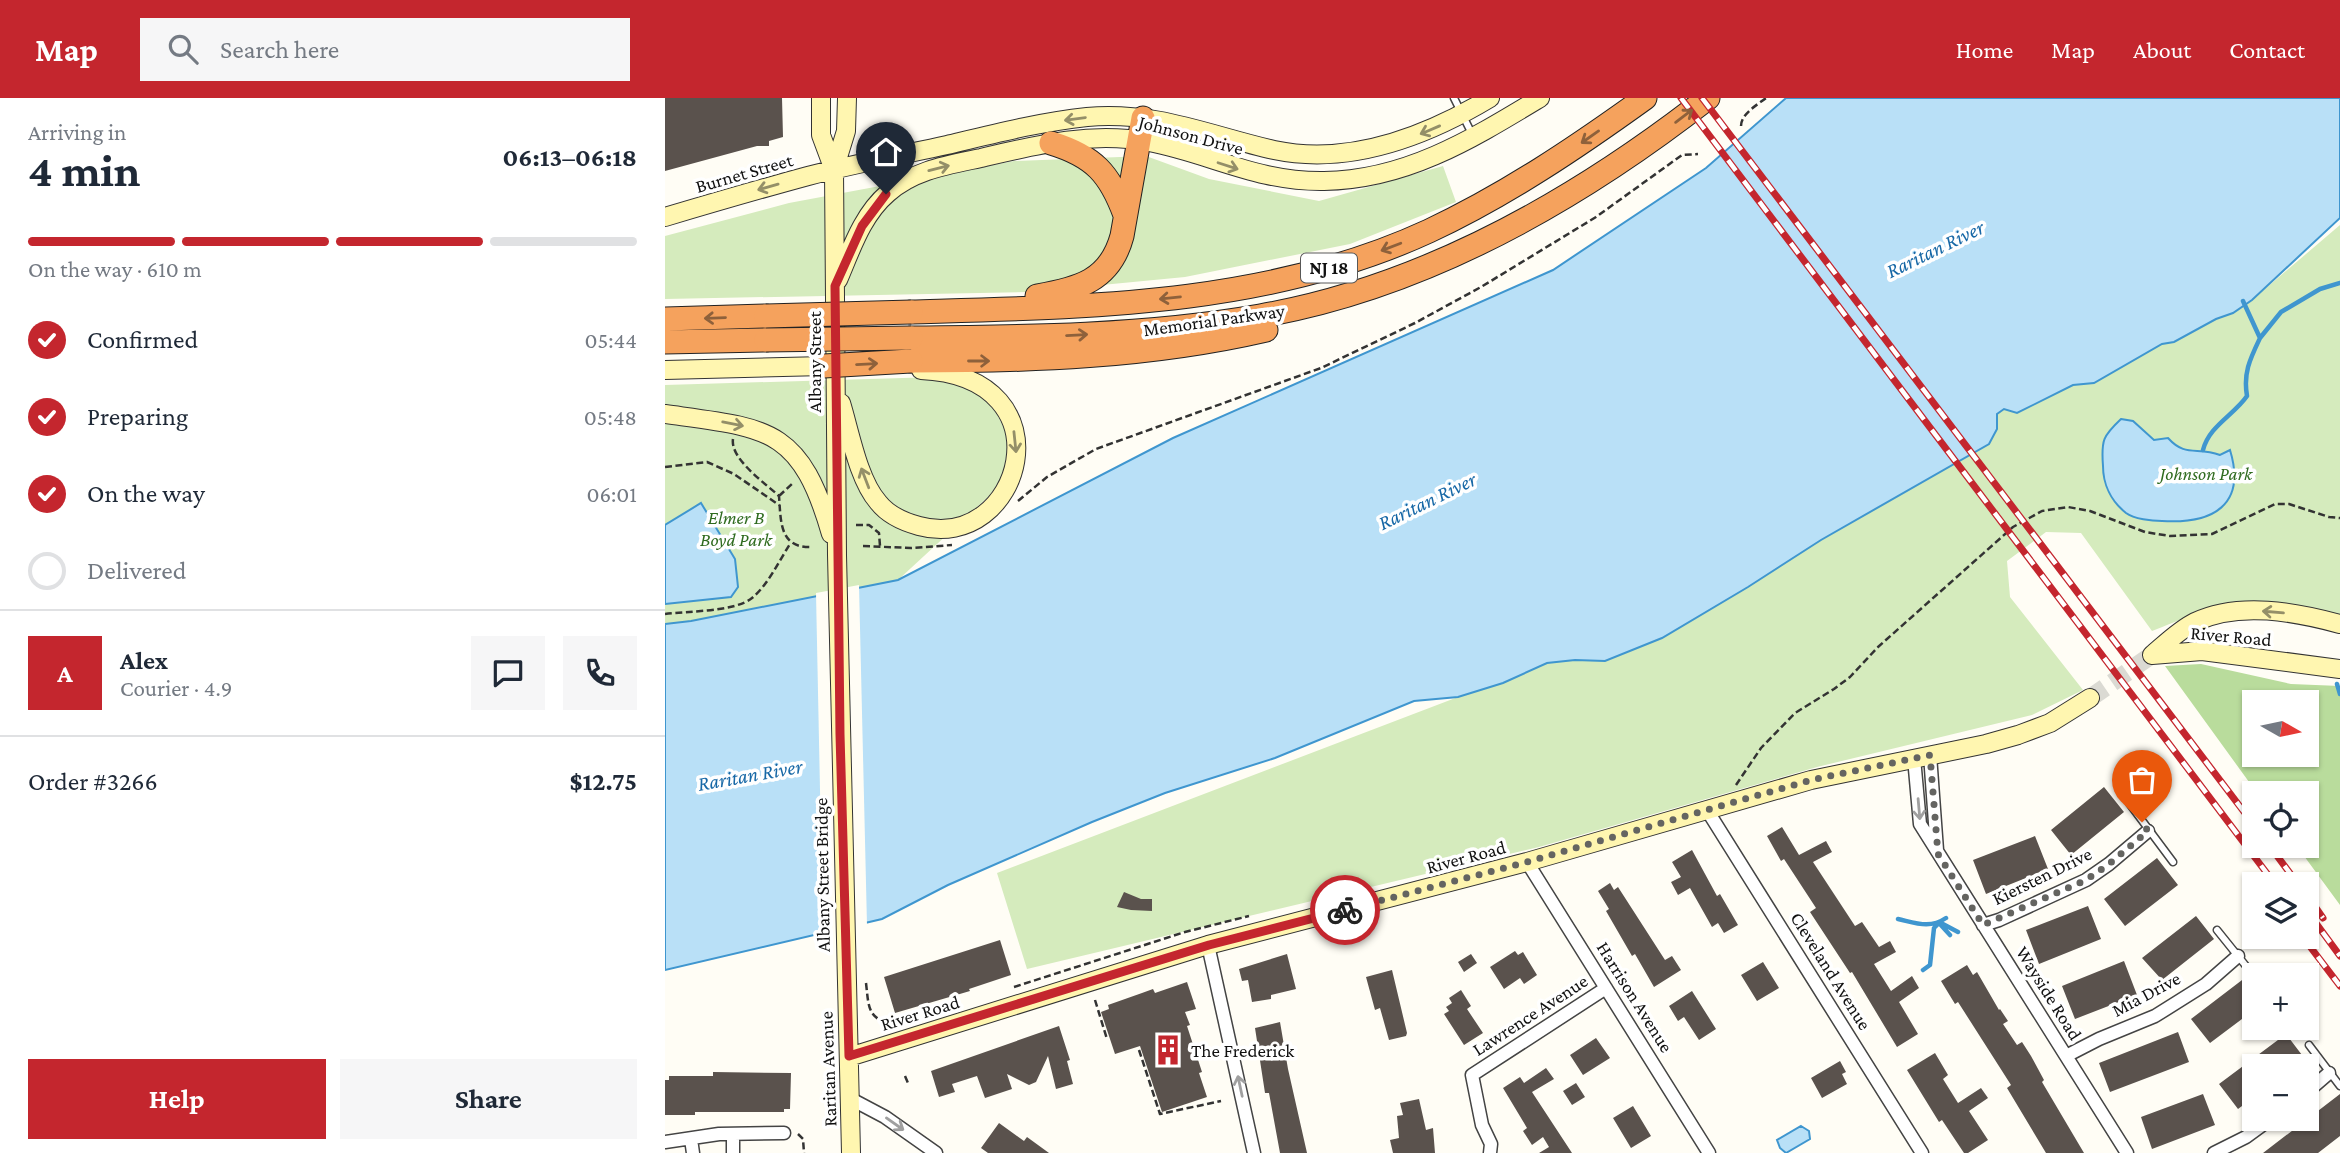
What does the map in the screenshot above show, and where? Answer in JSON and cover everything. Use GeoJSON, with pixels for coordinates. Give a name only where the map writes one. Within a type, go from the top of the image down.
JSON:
{"type":"FeatureCollection","features":[{"type":"Feature","properties":{"kind":"highway","name":"Memorial Parkway"},"geometry":{"type":"LineString","coordinates":[[665,320],[1085,305],[1184,297],[1255,286],[1319,271],[1403,242],[1483,203],[1583,142],[1646,98]]}},
{"type":"Feature","properties":{"kind":"highway","name":"Memorial Parkway"},"geometry":{"type":"LineString","coordinates":[[665,342],[1091,334],[1205,324],[1274,313],[1354,293],[1420,270],[1471,248],[1618,164],[1708,98]]}},
{"type":"Feature","properties":{"kind":"highway"},"geometry":{"type":"LineString","coordinates":[[972,310],[1061,292],[1088,282],[1104,270],[1116,254],[1141,129]]}},
{"type":"Feature","properties":{"kind":"highway"},"geometry":{"type":"LineString","coordinates":[[1051,143],[1083,155],[1099,167],[1112,184],[1125,218]]}},
{"type":"Feature","properties":{"kind":"highway"},"geometry":{"type":"LineString","coordinates":[[829,374],[911,366],[1102,355],[1193,344],[1268,329],[1384,297],[1450,271],[1470,262],[1545,208]]}},
{"type":"Feature","properties":{"kind":"street","name":"Albany Street"},"geometry":{"type":"LineString","coordinates":[[821,98],[821,135],[834,170]]}},
{"type":"Feature","properties":{"kind":"street","name":"Albany Street"},"geometry":{"type":"LineString","coordinates":[[837,555],[829,374],[835,286],[834,170],[846,131],[847,98]]}},
{"type":"Feature","properties":{"kind":"street","name":"Johnson Drive"},"geometry":{"type":"LineString","coordinates":[[835,286],[867,218],[886,194],[903,181],[933,169],[1051,143],[1183,124],[1277,150],[1320,154],[1345,153],[1382,146],[1426,132],[1490,98]]}},
{"type":"Feature","properties":{"kind":"street","name":"Johnson Drive"},"geometry":{"type":"LineString","coordinates":[[834,170],[1075,119],[1105,116],[1141,129],[1174,148],[1262,175],[1325,181],[1367,176],[1414,165],[1474,138],[1540,98]]}},
{"type":"Feature","properties":{"kind":"street","name":"Burnet Street"},"geometry":{"type":"LineString","coordinates":[[665,217],[834,170]]}},
{"type":"Feature","properties":{"kind":"street"},"geometry":{"type":"LineString","coordinates":[[665,370],[766,368],[829,374],[866,482],[878,503],[895,516],[914,525],[937,529],[959,526],[993,506],[1008,486],[1013,473],[1016,448],[1012,424],[994,395],[976,383],[911,366]]}},
{"type":"Feature","properties":{"kind":"street"},"geometry":{"type":"LineString","coordinates":[[665,414],[746,426],[767,434],[785,446],[801,462],[813,481],[837,555]]}},
{"type":"Feature","properties":{"kind":"street","name":"Albany Street Bridge"},"geometry":{"type":"LineString","coordinates":[[837,555],[846,984]]}},
{"type":"Feature","properties":{"kind":"street","name":"River Road"},"geometry":{"type":"LineString","coordinates":[[2340,624],[2295,614],[2246,611],[2224,614],[2196,622],[2152,655],[2202,651],[2340,669]]}},
{"type":"Feature","properties":{"kind":"street","name":"River Road"},"geometry":{"type":"LineString","coordinates":[[849,1056],[1209,945],[1527,862],[1811,780],[2018,736],[2050,723],[2090,698]]}},
{"type":"Feature","properties":{"kind":"street","name":"Wayside Road"},"geometry":{"type":"LineString","coordinates":[[1922,757],[1920,824],[2127,1153]]}},
{"type":"Feature","properties":{"kind":"street","name":"Cleveland Avenue"},"geometry":{"type":"LineString","coordinates":[[1707,810],[1922,1153]]}},
{"type":"Feature","properties":{"kind":"street","name":"Kiersten Drive"},"geometry":{"type":"LineString","coordinates":[[1983,925],[2086,880],[2148,831]]}},
{"type":"Feature","properties":{"kind":"street","name":"Harrison Avenue"},"geometry":{"type":"LineString","coordinates":[[1527,862],[1709,1153]]}},
{"type":"Feature","properties":{"kind":"street"},"geometry":{"type":"LineString","coordinates":[[1209,945],[1254,1153]]}},
{"type":"Feature","properties":{"kind":"street","name":"Mia Drive"},"geometry":{"type":"LineString","coordinates":[[2066,1056],[2155,1016],[2206,984],[2238,956]]}},
{"type":"Feature","properties":{"kind":"street","name":"Raritan Avenue"},"geometry":{"type":"LineString","coordinates":[[846,984],[851,1153]]}},
{"type":"Feature","properties":{"kind":"street","name":"Lawrence Avenue"},"geometry":{"type":"LineString","coordinates":[[1492,1150],[1482,1125],[1472,1075],[1606,988]]}},
{"type":"Feature","properties":{"kind":"street"},"geometry":{"type":"LineString","coordinates":[[2319,1081],[2329,1073]]}},
{"type":"Feature","properties":{"kind":"street"},"geometry":{"type":"LineString","coordinates":[[851,1099],[885,1117],[936,1153]]}},
{"type":"Feature","properties":{"kind":"street"},"geometry":{"type":"LineString","coordinates":[[2214,1153],[2254,1131]]}},
{"type":"Feature","properties":{"kind":"street"},"geometry":{"type":"LineString","coordinates":[[665,1142],[733,1134],[784,1133]]}},
{"type":"Feature","properties":{"kind":"street"},"geometry":{"type":"LineString","coordinates":[[733,1134],[733,1153]]}},
{"type":"Feature","properties":{"kind":"street"},"geometry":{"type":"LineString","coordinates":[[691,1139],[693,1153]]}},
{"type":"Feature","properties":{"kind":"lane"},"geometry":{"type":"LineString","coordinates":[[1454,98],[1474,138]]}},
{"type":"Feature","properties":{"kind":"lane"},"geometry":{"type":"LineString","coordinates":[[2129,803],[2173,862]]}},
{"type":"Feature","properties":{"kind":"lane"},"geometry":{"type":"LineString","coordinates":[[2217,930],[2244,963]]}},
{"type":"Feature","properties":{"kind":"lane"},"geometry":{"type":"LineString","coordinates":[[2309,1045],[2340,1086]]}},
{"type":"Feature","properties":{"kind":"path"},"geometry":{"type":"LineString","coordinates":[[1741,126],[1741,120],[1747,113],[1766,98]]}},
{"type":"Feature","properties":{"kind":"path"},"geometry":{"type":"LineString","coordinates":[[1012,507],[1047,477],[1096,449],[1321,368],[1415,323],[1481,287],[1596,217],[1682,155],[1698,154]]}},
{"type":"Feature","properties":{"kind":"path"},"geometry":{"type":"LineString","coordinates":[[733,436],[732,446],[737,457],[779,496],[785,537],[790,544],[811,547]]}},
{"type":"Feature","properties":{"kind":"path"},"geometry":{"type":"LineString","coordinates":[[665,467],[707,462],[734,474],[779,505]]}},
{"type":"Feature","properties":{"kind":"path"},"geometry":{"type":"LineString","coordinates":[[779,496],[792,484]]}},
{"type":"Feature","properties":{"kind":"path"},"geometry":{"type":"LineString","coordinates":[[1736,786],[1761,748],[1795,713],[1842,683],[1878,647],[2013,527],[2042,511],[2068,507],[2090,511],[2145,532],[2170,536],[2212,534],[2275,503],[2289,504],[2340,519]]}},
{"type":"Feature","properties":{"kind":"path"},"geometry":{"type":"LineString","coordinates":[[856,525],[869,525],[879,533],[880,546]]}},
{"type":"Feature","properties":{"kind":"path"},"geometry":{"type":"LineString","coordinates":[[863,546],[911,548],[949,546],[961,541]]}},
{"type":"Feature","properties":{"kind":"path"},"geometry":{"type":"LineString","coordinates":[[665,614],[738,605],[751,599],[790,544]]}},
{"type":"Feature","properties":{"kind":"path"},"geometry":{"type":"LineString","coordinates":[[1011,988],[1185,933]]}},
{"type":"Feature","properties":{"kind":"path"},"geometry":{"type":"LineString","coordinates":[[866,983],[869,1011],[879,1021],[894,1025]]}},
{"type":"Feature","properties":{"kind":"path"},"geometry":{"type":"LineString","coordinates":[[1094,1000],[1107,1039]]}},
{"type":"Feature","properties":{"kind":"path"},"geometry":{"type":"LineString","coordinates":[[1139,1050],[1160,1114],[1221,1101]]}},
{"type":"Feature","properties":{"kind":"path"},"geometry":{"type":"LineString","coordinates":[[905,1076],[908,1083]]}},
{"type":"Feature","properties":{"kind":"path"},"geometry":{"type":"LineString","coordinates":[[784,1133],[800,1136],[804,1153]]}},
{"type":"Feature","properties":{"kind":"green space"},"geometry":{"type":"Polygon","coordinates":[[[1146,156],[1209,179],[1319,201],[1443,166],[1456,202],[1350,244],[1185,277],[1029,292],[665,299],[665,236],[789,203],[1014,161],[1146,156]]]}},
{"type":"Feature","properties":{"kind":"green space","name":"Johnson Park"},"geometry":{"type":"Polygon","coordinates":[[[2340,225],[2340,615],[2283,604],[2239,603],[2207,610],[2152,631],[2081,533],[2046,532],[2007,561],[2010,597],[2083,690],[2032,715],[1817,767],[1539,847],[1027,969],[997,873],[1458,697],[1503,683],[1547,663],[1605,661],[1662,638],[1821,540],[1989,444],[1997,429],[1997,414],[2004,409],[2017,413],[2073,385],[2094,383],[2162,344],[2174,342],[2216,319],[2233,313],[2340,225]]]}},
{"type":"Feature","properties":{"kind":"green space","name":"Elmer B Boyd Park"},"geometry":{"type":"Polygon","coordinates":[[[936,377],[954,380],[991,402],[1006,432],[1008,448],[1002,478],[989,496],[898,580],[665,624],[665,385],[936,377]]]}},
{"type":"Feature","properties":{"kind":"green space"},"geometry":{"type":"Polygon","coordinates":[[[2201,664],[2291,684],[2340,686],[2340,905],[2319,876],[2319,872],[2316,872],[2306,858],[2319,858],[2319,781],[2248,781],[2165,666],[2201,664]]]}},
{"type":"Feature","properties":{"kind":"water","name":"Raritan River"},"geometry":{"type":"Polygon","coordinates":[[[1786,98],[2340,98],[2340,218],[2252,300],[2233,313],[2216,319],[2174,342],[2162,344],[2094,383],[2073,385],[2017,413],[2004,409],[1997,414],[1997,429],[1989,444],[1821,540],[1662,638],[1605,661],[1547,663],[1503,683],[1458,697],[1414,701],[1275,758],[1165,793],[1092,822],[948,885],[882,919],[665,970],[665,624],[898,580],[1173,438],[1553,270],[1706,168],[1786,98]]]}},
{"type":"Feature","properties":{"kind":"water"},"geometry":{"type":"Polygon","coordinates":[[[2121,419],[2133,421],[2154,440],[2168,438],[2186,450],[2220,455],[2230,450],[2234,485],[2221,508],[2210,515],[2180,521],[2153,521],[2126,513],[2109,492],[2104,479],[2102,457],[2105,439],[2121,419]]]}},
{"type":"Feature","properties":{"kind":"water"},"geometry":{"type":"Polygon","coordinates":[[[701,503],[735,559],[738,587],[731,597],[665,604],[665,525],[701,503]]]}},
{"type":"Feature","properties":{"kind":"water"},"geometry":{"type":"Polygon","coordinates":[[[1801,1126],[1809,1131],[1810,1139],[1786,1153],[1777,1140],[1801,1126]]]}},
{"type":"Feature","properties":{"kind":"pier"},"geometry":{"type":"Polygon","coordinates":[[[859,585],[867,926],[823,937],[816,593],[859,585]]]}},
{"type":"Feature","properties":{"kind":"building"},"geometry":{"type":"Polygon","coordinates":[[[665,98],[782,98],[783,137],[769,141],[769,146],[757,146],[665,171],[665,98]]]}},
{"type":"Feature","properties":{"kind":"building"},"geometry":{"type":"Polygon","coordinates":[[[2104,787],[2124,812],[2071,855],[2051,830],[2104,787]]]}},
{"type":"Feature","properties":{"kind":"building"},"geometry":{"type":"Polygon","coordinates":[[[1782,827],[1799,855],[1826,841],[1832,852],[1813,862],[1855,926],[1862,922],[1879,947],[1890,941],[1896,952],[1874,964],[1891,991],[1912,976],[1919,988],[1899,1002],[1918,1034],[1897,1047],[1852,972],[1850,973],[1810,912],[1816,908],[1784,859],[1781,861],[1767,836],[1782,827]]]}},
{"type":"Feature","properties":{"kind":"building"},"geometry":{"type":"Polygon","coordinates":[[[2035,836],[2048,869],[1986,894],[1973,860],[2035,836]]]}},
{"type":"Feature","properties":{"kind":"building"},"geometry":{"type":"Polygon","coordinates":[[[1692,850],[1717,896],[1720,894],[1738,925],[1724,933],[1718,923],[1712,927],[1690,888],[1678,895],[1671,882],[1681,877],[1672,862],[1692,850]]]}},
{"type":"Feature","properties":{"kind":"building"},"geometry":{"type":"Polygon","coordinates":[[[2157,858],[2178,885],[2125,926],[2104,899],[2157,858]]]}},
{"type":"Feature","properties":{"kind":"building"},"geometry":{"type":"Polygon","coordinates":[[[1610,883],[1614,890],[1618,887],[1665,960],[1672,956],[1681,970],[1654,987],[1606,911],[1609,909],[1598,891],[1610,883]]]}},
{"type":"Feature","properties":{"kind":"building"},"geometry":{"type":"Polygon","coordinates":[[[1124,892],[1141,899],[1152,899],[1152,911],[1117,907],[1124,892]]]}},
{"type":"Feature","properties":{"kind":"building"},"geometry":{"type":"Polygon","coordinates":[[[2088,906],[2101,939],[2039,964],[2026,930],[2088,906]]]}},
{"type":"Feature","properties":{"kind":"building"},"geometry":{"type":"Polygon","coordinates":[[[2196,916],[2214,939],[2162,980],[2142,958],[2196,916]]]}},
{"type":"Feature","properties":{"kind":"building"},"geometry":{"type":"Polygon","coordinates":[[[1000,940],[1011,975],[969,989],[970,991],[895,1013],[884,977],[1000,940]]]}},
{"type":"Feature","properties":{"kind":"building"},"geometry":{"type":"Polygon","coordinates":[[[1515,951],[1518,955],[1523,952],[1537,975],[1524,984],[1520,978],[1504,989],[1490,967],[1515,951]]]}},
{"type":"Feature","properties":{"kind":"building"},"geometry":{"type":"Polygon","coordinates":[[[1287,954],[1296,989],[1271,995],[1271,999],[1252,1002],[1248,980],[1242,981],[1239,969],[1287,954]]]}},
{"type":"Feature","properties":{"kind":"building"},"geometry":{"type":"Polygon","coordinates":[[[1471,954],[1477,963],[1464,972],[1458,962],[1471,954]]]}},
{"type":"Feature","properties":{"kind":"building"},"geometry":{"type":"Polygon","coordinates":[[[2124,961],[2137,995],[2075,1019],[2062,986],[2124,961]]]}},
{"type":"Feature","properties":{"kind":"building"},"geometry":{"type":"Polygon","coordinates":[[[1763,962],[1779,988],[1757,1001],[1741,975],[1763,962]]]}},
{"type":"Feature","properties":{"kind":"building"},"geometry":{"type":"Polygon","coordinates":[[[1967,965],[1973,975],[1977,972],[2008,1021],[2003,1024],[2017,1045],[2022,1042],[2031,1056],[2044,1080],[2042,1082],[2084,1153],[2046,1153],[2007,1088],[2011,1085],[1958,1002],[1955,1004],[1941,981],[1967,965]]]}},
{"type":"Feature","properties":{"kind":"building"},"geometry":{"type":"Polygon","coordinates":[[[1392,970],[1407,1033],[1406,1036],[1389,1040],[1380,1008],[1375,1010],[1366,977],[1392,970]]]}},
{"type":"Feature","properties":{"kind":"building"},"geometry":{"type":"Polygon","coordinates":[[[2242,980],[2242,1019],[2210,1043],[2191,1019],[2242,980]]]}},
{"type":"Feature","properties":{"kind":"building","name":"The Frederick"},"geometry":{"type":"Polygon","coordinates":[[[1187,982],[1196,1009],[1185,1012],[1190,1025],[1187,1026],[1207,1097],[1162,1112],[1140,1046],[1115,1054],[1101,1012],[1109,1009],[1108,1005],[1153,989],[1155,993],[1187,982]]]}},
{"type":"Feature","properties":{"kind":"building"},"geometry":{"type":"Polygon","coordinates":[[[1461,990],[1471,1006],[1467,1009],[1483,1033],[1464,1045],[1444,1014],[1449,1011],[1446,1007],[1452,1003],[1449,998],[1461,990]]]}},
{"type":"Feature","properties":{"kind":"building"},"geometry":{"type":"Polygon","coordinates":[[[1692,991],[1716,1029],[1699,1040],[1684,1017],[1678,1021],[1669,1006],[1692,991]]]}},
{"type":"Feature","properties":{"kind":"building"},"geometry":{"type":"Polygon","coordinates":[[[1280,1022],[1307,1153],[1280,1153],[1269,1093],[1265,1093],[1255,1028],[1280,1022]]]}},
{"type":"Feature","properties":{"kind":"building"},"geometry":{"type":"Polygon","coordinates":[[[1059,1026],[1070,1060],[1067,1061],[1073,1084],[1056,1089],[1048,1056],[1036,1082],[1029,1085],[1007,1074],[1012,1089],[985,1098],[977,1076],[952,1084],[955,1092],[939,1097],[931,1071],[1059,1026]]]}},
{"type":"Feature","properties":{"kind":"building"},"geometry":{"type":"Polygon","coordinates":[[[2178,1032],[2189,1062],[2110,1092],[2099,1063],[2178,1032]]]}},
{"type":"Feature","properties":{"kind":"building"},"geometry":{"type":"Polygon","coordinates":[[[1596,1038],[1610,1058],[1583,1075],[1570,1055],[1596,1038]]]}},
{"type":"Feature","properties":{"kind":"building"},"geometry":{"type":"Polygon","coordinates":[[[2278,1040],[2291,1040],[2301,1054],[2259,1054],[2278,1040]]]}},
{"type":"Feature","properties":{"kind":"building"},"geometry":{"type":"Polygon","coordinates":[[[1935,1053],[1948,1075],[1943,1079],[1958,1103],[1981,1088],[1988,1098],[1969,1111],[1988,1140],[1968,1153],[1964,1153],[1942,1120],[1939,1122],[1907,1070],[1935,1053]]]}},
{"type":"Feature","properties":{"kind":"building"},"geometry":{"type":"Polygon","coordinates":[[[1840,1061],[1846,1072],[1842,1074],[1847,1084],[1822,1098],[1811,1078],[1840,1061]]]}},
{"type":"Feature","properties":{"kind":"building"},"geometry":{"type":"Polygon","coordinates":[[[2242,1067],[2242,1106],[2238,1109],[2219,1084],[2242,1067]]]}},
{"type":"Feature","properties":{"kind":"building"},"geometry":{"type":"Polygon","coordinates":[[[1546,1068],[1554,1079],[1532,1092],[1572,1153],[1539,1153],[1549,1147],[1543,1137],[1532,1145],[1523,1131],[1527,1128],[1503,1088],[1520,1077],[1524,1083],[1546,1068]]]}},
{"type":"Feature","properties":{"kind":"building"},"geometry":{"type":"Polygon","coordinates":[[[713,1072],[791,1073],[790,1109],[784,1109],[784,1112],[695,1112],[695,1115],[665,1115],[665,1080],[669,1080],[669,1076],[713,1076],[713,1072]]]}},
{"type":"Feature","properties":{"kind":"building"},"geometry":{"type":"Polygon","coordinates":[[[1576,1083],[1585,1097],[1572,1105],[1563,1091],[1576,1083]]]}},
{"type":"Feature","properties":{"kind":"building"},"geometry":{"type":"Polygon","coordinates":[[[2203,1094],[2215,1125],[2152,1149],[2141,1117],[2203,1094]]]}},
{"type":"Feature","properties":{"kind":"building"},"geometry":{"type":"Polygon","coordinates":[[[2340,1094],[2340,1136],[2318,1153],[2263,1153],[2292,1131],[2319,1131],[2319,1110],[2340,1094]]]}},
{"type":"Feature","properties":{"kind":"building"},"geometry":{"type":"Polygon","coordinates":[[[1419,1099],[1426,1130],[1433,1128],[1435,1153],[1393,1153],[1390,1140],[1399,1138],[1397,1116],[1403,1115],[1400,1103],[1419,1099]]]}},
{"type":"Feature","properties":{"kind":"building"},"geometry":{"type":"Polygon","coordinates":[[[1633,1106],[1651,1136],[1631,1148],[1613,1118],[1633,1106]]]}},
{"type":"Feature","properties":{"kind":"building"},"geometry":{"type":"Polygon","coordinates":[[[999,1123],[1024,1141],[1027,1137],[1049,1153],[988,1153],[981,1148],[999,1123]]]}},
{"type":"Feature","properties":{"kind":"waterway"},"geometry":{"type":"LineString","coordinates":[[2260,338],[2281,312],[2320,289],[2340,283]]}},
{"type":"Feature","properties":{"kind":"waterway"},"geometry":{"type":"LineString","coordinates":[[2203,450],[2216,427],[2247,396],[2247,373],[2260,338],[2243,301]]}},
{"type":"Feature","properties":{"kind":"waterway"},"geometry":{"type":"LineString","coordinates":[[2337,684],[2340,694]]}},
{"type":"Feature","properties":{"kind":"waterway"},"geometry":{"type":"LineString","coordinates":[[1898,919],[1929,924],[1946,918]]}},
{"type":"Feature","properties":{"kind":"waterway"},"geometry":{"type":"LineString","coordinates":[[1939,923],[1950,935]]}},
{"type":"Feature","properties":{"kind":"waterway"},"geometry":{"type":"LineString","coordinates":[[1941,923],[1958,932]]}},
{"type":"Feature","properties":{"kind":"waterway"},"geometry":{"type":"LineString","coordinates":[[1923,970],[1930,965],[1934,928],[1938,924]]}},
{"type":"Feature","properties":{"kind":"tunnel"},"geometry":{"type":"LineString","coordinates":[[2090,698],[2152,655]]}},
{"type":"Feature","properties":{"kind":"railway"},"geometry":{"type":"LineString","coordinates":[[1681,98],[2266,872]]}},
{"type":"Feature","properties":{"kind":"railway"},"geometry":{"type":"LineString","coordinates":[[1702,98],[2242,809]]}},
{"type":"Feature","properties":{"kind":"railway"},"geometry":{"type":"LineString","coordinates":[[2279,858],[2289,872]]}},
{"type":"Feature","properties":{"kind":"railway"},"geometry":{"type":"LineString","coordinates":[[2319,912],[2323,918]]}},
{"type":"Feature","properties":{"kind":"railway"},"geometry":{"type":"LineString","coordinates":[[2319,927],[2340,956]]}},
{"type":"Feature","properties":{"kind":"railway"},"geometry":{"type":"LineString","coordinates":[[2312,949],[2340,986]]}},
{"type":"Feature","properties":{"kind":"way so far"},"geometry":{"type":"LineString","coordinates":[[1345,910],[1527,862],[1811,780],[1930,755],[1938,854],[1983,925],[2086,880],[2148,831],[2142,822]]}},
{"type":"Feature","properties":{"kind":"place","name":"The Frederick"},"geometry":{"type":"Point","coordinates":[1168,1050]}},
{"type":"Feature","properties":{"kind":"route"},"geometry":{"type":"LineString","coordinates":[[886,194],[862,226],[835,286],[840,734],[849,1056],[1209,945],[1345,910]]}}]}
